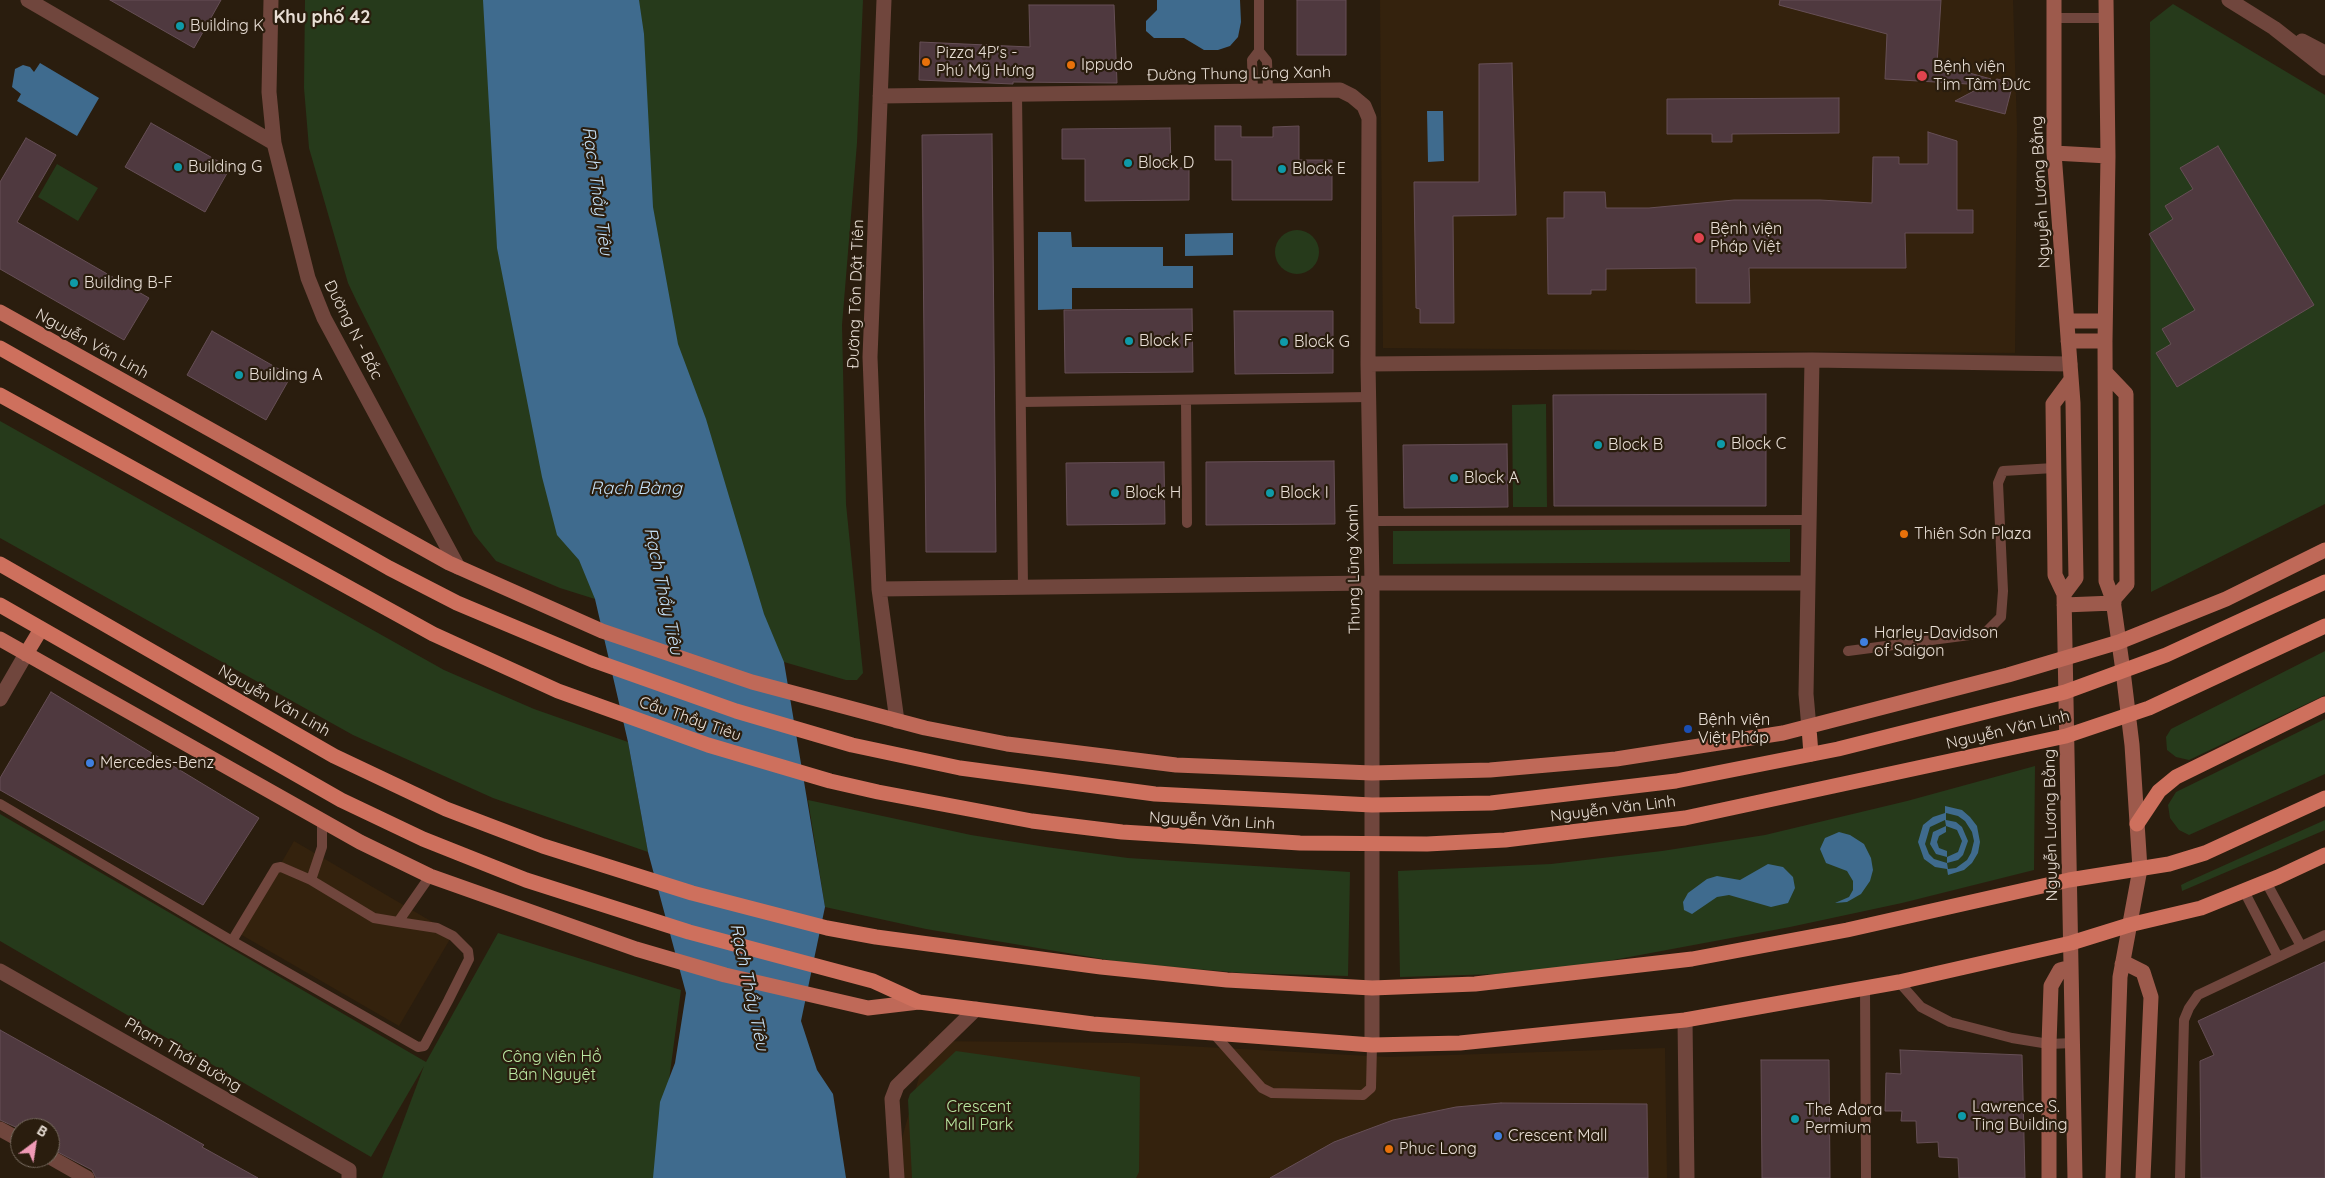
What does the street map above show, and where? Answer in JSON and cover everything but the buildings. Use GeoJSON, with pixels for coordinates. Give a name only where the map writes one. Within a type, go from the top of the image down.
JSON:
{"type":"FeatureCollection","features":[{"type":"Feature","properties":{"kind":"highway","name":"Cầu Thầy Tiêu"},"geometry":{"type":"LineString","coordinates":[[0,348],[358,552],[422,586],[595,661],[779,725],[880,752]]}},
{"type":"Feature","properties":{"kind":"highway","name":"Cầu Thầy Tiêu"},"geometry":{"type":"LineString","coordinates":[[0,395],[355,592],[433,634],[495,664],[558,691],[708,745],[804,774],[878,792]]}},
{"type":"Feature","properties":{"kind":"highway","name":"Nguyễn Văn Linh"},"geometry":{"type":"LineString","coordinates":[[0,564],[334,756],[446,808],[543,846],[725,902],[801,922],[876,937],[1227,980],[1372,988]]}},
{"type":"Feature","properties":{"kind":"highway","name":"Nguyễn Văn Linh"},"geometry":{"type":"LineString","coordinates":[[880,752],[960,768],[1122,791],[1194,797],[1372,805],[1491,803],[1585,792],[1676,781],[1811,754],[2065,692],[2166,655],[2325,582]]}},
{"type":"Feature","properties":{"kind":"highway"},"geometry":{"type":"LineString","coordinates":[[0,605],[341,800],[423,839],[526,880],[689,932],[873,981],[919,1002],[1110,1026],[1372,1045],[1460,1043],[1685,1020],[1865,986],[1899,982],[2071,943],[2129,925],[2201,908],[2266,882],[2325,855]]}},
{"type":"Feature","properties":{"kind":"highway","name":"Nguyễn Văn Linh"},"geometry":{"type":"LineString","coordinates":[[878,792],[1032,821],[1122,832],[1372,845],[1505,840],[1685,818],[2066,736],[2128,716],[2325,626]]}},
{"type":"Feature","properties":{"kind":"highway"},"geometry":{"type":"LineString","coordinates":[[2137,824],[2159,791],[2176,776],[2325,704]]}},
{"type":"Feature","properties":{"kind":"highway"},"geometry":{"type":"LineString","coordinates":[[1372,988],[1475,984],[1692,959],[1847,930],[2070,880],[2168,864],[2206,853],[2325,798]]}},
{"type":"Feature","properties":{"kind":"main road","name":"Nguyễn Lương Bằng"},"geometry":{"type":"LineString","coordinates":[[2054,0],[2054,153],[2070,364],[2076,578],[2064,599]]}},
{"type":"Feature","properties":{"kind":"main road"},"geometry":{"type":"LineString","coordinates":[[2106,0],[2108,156],[2105,321],[2106,581],[2114,602],[2123,671],[2140,869],[2122,964],[2119,993],[2113,1178]]}},
{"type":"Feature","properties":{"kind":"main road"},"geometry":{"type":"LineString","coordinates":[[2054,153],[2108,156]]}},
{"type":"Feature","properties":{"kind":"main road","name":"Nguyễn Văn Linh"},"geometry":{"type":"LineString","coordinates":[[0,312],[458,567],[510,591],[602,631],[690,662],[767,687],[891,720]]}},
{"type":"Feature","properties":{"kind":"main road"},"geometry":{"type":"LineString","coordinates":[[2067,321],[2105,321]]}},
{"type":"Feature","properties":{"kind":"main road"},"geometry":{"type":"LineString","coordinates":[[2068,341],[2105,341]]}},
{"type":"Feature","properties":{"kind":"main road"},"geometry":{"type":"LineString","coordinates":[[2106,373],[2126,394],[2127,584],[2114,602]]}},
{"type":"Feature","properties":{"kind":"main road","name":"Nguyễn Lương Bằng"},"geometry":{"type":"LineString","coordinates":[[2070,381],[2053,404],[2055,575],[2064,599],[2075,1178]]}},
{"type":"Feature","properties":{"kind":"main road"},"geometry":{"type":"LineString","coordinates":[[891,720],[1007,744],[1094,756],[1225,768],[1372,773],[1490,770],[1570,764],[1655,754],[1809,728],[2119,642],[2226,599],[2325,550]]}},
{"type":"Feature","properties":{"kind":"main road"},"geometry":{"type":"LineString","coordinates":[[2064,599],[2114,602]]}},
{"type":"Feature","properties":{"kind":"main road"},"geometry":{"type":"LineString","coordinates":[[26,654],[41,629]]}},
{"type":"Feature","properties":{"kind":"main road"},"geometry":{"type":"LineString","coordinates":[[0,639],[322,821],[430,876],[518,909],[690,966],[772,987],[868,1008],[919,1002]]}},
{"type":"Feature","properties":{"kind":"main road"},"geometry":{"type":"LineString","coordinates":[[1809,728],[1811,754]]}},
{"type":"Feature","properties":{"kind":"main road"},"geometry":{"type":"LineString","coordinates":[[2122,964],[2127,964],[2144,972],[2151,997],[2143,1178]]}},
{"type":"Feature","properties":{"kind":"main road"},"geometry":{"type":"LineString","coordinates":[[2049,1178],[2051,986],[2060,970],[2071,967]]}},
{"type":"Feature","properties":{"kind":"street"},"geometry":{"type":"LineString","coordinates":[[28,0],[274,143]]}},
{"type":"Feature","properties":{"kind":"street","name":"Đường N - Bắc"},"geometry":{"type":"LineString","coordinates":[[271,0],[269,92],[274,143],[308,278],[324,318],[458,567]]}},
{"type":"Feature","properties":{"kind":"street","name":"Đường Tôn Dật Tiên"},"geometry":{"type":"LineString","coordinates":[[884,0],[870,357],[879,589],[891,720]]}},
{"type":"Feature","properties":{"kind":"street"},"geometry":{"type":"LineString","coordinates":[[2229,0],[2274,28],[2325,53]]}},
{"type":"Feature","properties":{"kind":"street"},"geometry":{"type":"LineString","coordinates":[[2274,28],[2325,68]]}},
{"type":"Feature","properties":{"kind":"street","name":"Đường Thung Lũng Xanh"},"geometry":{"type":"LineString","coordinates":[[880,96],[1260,90],[1340,90],[1352,96],[1364,106],[1368,118],[1368,364]]}},
{"type":"Feature","properties":{"kind":"street"},"geometry":{"type":"LineString","coordinates":[[1368,364],[1812,360],[2070,364]]}},
{"type":"Feature","properties":{"kind":"street"},"geometry":{"type":"LineString","coordinates":[[1809,728],[1806,694],[1812,360]]}},
{"type":"Feature","properties":{"kind":"street","name":"Thung Lũng Xanh"},"geometry":{"type":"LineString","coordinates":[[1368,364],[1372,583],[1372,1045]]}},
{"type":"Feature","properties":{"kind":"street"},"geometry":{"type":"LineString","coordinates":[[879,589],[1372,583],[1808,582]]}},
{"type":"Feature","properties":{"kind":"street"},"geometry":{"type":"LineString","coordinates":[[0,699],[26,654]]}},
{"type":"Feature","properties":{"kind":"street","name":"Phạm Thái Bường"},"geometry":{"type":"LineString","coordinates":[[0,971],[349,1174]]}},
{"type":"Feature","properties":{"kind":"street"},"geometry":{"type":"LineString","coordinates":[[897,1178],[892,1099],[897,1086],[976,1009]]}},
{"type":"Feature","properties":{"kind":"street"},"geometry":{"type":"LineString","coordinates":[[1685,1020],[1687,1178]]}},
{"type":"Feature","properties":{"kind":"street"},"geometry":{"type":"LineString","coordinates":[[60,1163],[87,1178]]}},
{"type":"Feature","properties":{"kind":"lane"},"geometry":{"type":"LineString","coordinates":[[1259,0],[1259,51],[1252,60],[1260,90]]}},
{"type":"Feature","properties":{"kind":"lane"},"geometry":{"type":"LineString","coordinates":[[2054,18],[2106,18]]}},
{"type":"Feature","properties":{"kind":"lane"},"geometry":{"type":"LineString","coordinates":[[1259,51],[1267,61],[1260,90]]}},
{"type":"Feature","properties":{"kind":"lane"},"geometry":{"type":"LineString","coordinates":[[1017,94],[1023,587]]}},
{"type":"Feature","properties":{"kind":"lane"},"geometry":{"type":"LineString","coordinates":[[1022,402],[1370,397]]}},
{"type":"Feature","properties":{"kind":"lane"},"geometry":{"type":"LineString","coordinates":[[1186,400],[1187,523]]}},
{"type":"Feature","properties":{"kind":"lane"},"geometry":{"type":"LineString","coordinates":[[1848,651],[1985,633],[2000,617],[2003,591],[1998,483],[2003,470],[2054,468]]}},
{"type":"Feature","properties":{"kind":"lane"},"geometry":{"type":"LineString","coordinates":[[1371,521],[1809,520]]}},
{"type":"Feature","properties":{"kind":"lane"},"geometry":{"type":"LineString","coordinates":[[0,804],[232,941],[418,1047],[424,1046],[468,959],[468,951],[453,936],[437,928],[374,918],[311,880],[281,867],[276,868],[232,941]]}},
{"type":"Feature","properties":{"kind":"lane"},"geometry":{"type":"LineString","coordinates":[[311,880],[322,847],[322,821]]}},
{"type":"Feature","properties":{"kind":"lane"},"geometry":{"type":"LineString","coordinates":[[398,922],[430,876]]}},
{"type":"Feature","properties":{"kind":"lane"},"geometry":{"type":"LineString","coordinates":[[2266,882],[2300,946]]}},
{"type":"Feature","properties":{"kind":"lane"},"geometry":{"type":"LineString","coordinates":[[2244,891],[2278,957]]}},
{"type":"Feature","properties":{"kind":"lane"},"geometry":{"type":"LineString","coordinates":[[2180,1178],[2184,1020],[2189,1008],[2198,995],[2325,936]]}},
{"type":"Feature","properties":{"kind":"lane"},"geometry":{"type":"LineString","coordinates":[[1899,982],[1920,1007],[1950,1022],[2012,1038],[2049,1044],[2073,1043]]}},
{"type":"Feature","properties":{"kind":"lane"},"geometry":{"type":"LineString","coordinates":[[1865,986],[1866,1178]]}},
{"type":"Feature","properties":{"kind":"lane"},"geometry":{"type":"LineString","coordinates":[[1214,1034],[1262,1088],[1272,1093],[1363,1095],[1371,1088],[1372,1045]]}},
{"type":"Feature","properties":{"kind":"shaded area","name":"Bệnh viện Pháp Việt"},"geometry":{"type":"Polygon","coordinates":[[[1380,0],[2013,0],[2017,128],[2015,353],[1383,348],[1380,0]]]}},
{"type":"Feature","properties":{"kind":"shaded area"},"geometry":{"type":"Polygon","coordinates":[[[294,841],[453,934],[399,1026],[240,934],[294,841]]]}},
{"type":"Feature","properties":{"kind":"shaded area"},"geometry":{"type":"Polygon","coordinates":[[[929,1041],[1130,1043],[1388,1057],[1665,1048],[1667,1178],[895,1178],[894,1167],[929,1041]]]}},
{"type":"Feature","properties":{"kind":"green space"},"geometry":{"type":"Polygon","coordinates":[[[305,0],[518,0],[595,599],[560,588],[496,561],[474,534],[357,302],[348,283],[309,148],[304,88],[305,0]]]}},
{"type":"Feature","properties":{"kind":"green space"},"geometry":{"type":"Polygon","coordinates":[[[605,0],[863,0],[857,143],[842,325],[846,504],[863,673],[857,680],[846,680],[746,651],[707,501],[605,0]]]}},
{"type":"Feature","properties":{"kind":"green space"},"geometry":{"type":"Polygon","coordinates":[[[2173,4],[2325,95],[2325,504],[2151,592],[2150,22],[2173,4]]]}},
{"type":"Feature","properties":{"kind":"green space"},"geometry":{"type":"Polygon","coordinates":[[[57,164],[98,188],[78,221],[38,197],[57,164]]]}},
{"type":"Feature","properties":{"kind":"green space"},"geometry":{"type":"Polygon","coordinates":[[[1297,230],[1309,234],[1315,240],[1319,252],[1315,264],[1309,270],[1297,274],[1285,270],[1279,264],[1275,252],[1279,240],[1285,234],[1297,230]]]}},
{"type":"Feature","properties":{"kind":"green space"},"geometry":{"type":"Polygon","coordinates":[[[1546,404],[1547,507],[1513,507],[1512,405],[1546,404]]]}},
{"type":"Feature","properties":{"kind":"green space"},"geometry":{"type":"Polygon","coordinates":[[[0,421],[444,670],[534,709],[628,742],[648,852],[493,798],[353,735],[0,538],[0,421]]]}},
{"type":"Feature","properties":{"kind":"green space"},"geometry":{"type":"Polygon","coordinates":[[[1790,529],[1790,562],[1393,564],[1393,531],[1790,529]]]}},
{"type":"Feature","properties":{"kind":"green space"},"geometry":{"type":"Polygon","coordinates":[[[2325,651],[2325,695],[2189,760],[2176,757],[2167,750],[2166,737],[2171,729],[2325,651]]]}},
{"type":"Feature","properties":{"kind":"green space"},"geometry":{"type":"Polygon","coordinates":[[[2325,719],[2325,774],[2189,835],[2179,830],[2170,818],[2168,805],[2176,792],[2325,719]]]}},
{"type":"Feature","properties":{"kind":"green space"},"geometry":{"type":"Polygon","coordinates":[[[2035,766],[2034,870],[1902,903],[1790,927],[1581,966],[1497,974],[1400,977],[1398,871],[1551,864],[1662,851],[1765,835],[1907,801],[2035,766]]]}},
{"type":"Feature","properties":{"kind":"green space"},"geometry":{"type":"Polygon","coordinates":[[[808,800],[971,835],[1128,858],[1350,872],[1348,976],[1243,973],[1126,963],[926,929],[825,907],[808,800]]]}},
{"type":"Feature","properties":{"kind":"green space","name":"Công viên Hồ Bán Nguyệt"},"geometry":{"type":"Polygon","coordinates":[[[0,814],[426,1062],[498,933],[681,990],[656,1178],[382,1178],[424,1066],[371,1157],[0,941],[0,814]]]}},
{"type":"Feature","properties":{"kind":"green space"},"geometry":{"type":"Polygon","coordinates":[[[2325,820],[2325,830],[2182,891],[2181,885],[2187,882],[2325,820]]]}},
{"type":"Feature","properties":{"kind":"green space","name":"Crescent Mall Park"},"geometry":{"type":"Polygon","coordinates":[[[956,1051],[1140,1077],[1139,1172],[1136,1178],[912,1178],[908,1100],[910,1094],[956,1051]]]}},
{"type":"Feature","properties":{"kind":"water","name":"Rạch Bàng"},"geometry":{"type":"Polygon","coordinates":[[[483,0],[639,0],[644,34],[653,207],[678,344],[706,419],[764,614],[784,662],[825,907],[801,1021],[817,1070],[833,1094],[846,1178],[653,1178],[660,1102],[675,1063],[686,993],[648,852],[628,742],[595,599],[579,560],[557,535],[542,477],[497,248],[483,0]]]}},
{"type":"Feature","properties":{"kind":"water"},"geometry":{"type":"Polygon","coordinates":[[[1157,0],[1240,0],[1241,22],[1238,37],[1230,46],[1218,50],[1204,50],[1184,38],[1154,38],[1146,31],[1146,21],[1157,10],[1157,0]]]}},
{"type":"Feature","properties":{"kind":"water"},"geometry":{"type":"Polygon","coordinates":[[[40,63],[99,98],[77,136],[17,101],[21,94],[12,87],[15,69],[23,65],[30,67],[34,72],[40,63]]]}},
{"type":"Feature","properties":{"kind":"water"},"geometry":{"type":"Polygon","coordinates":[[[1427,111],[1443,111],[1444,161],[1428,162],[1427,111]]]}},
{"type":"Feature","properties":{"kind":"water"},"geometry":{"type":"Polygon","coordinates":[[[1038,232],[1071,232],[1072,247],[1163,247],[1163,266],[1193,266],[1193,288],[1072,288],[1072,309],[1038,310],[1038,232]]]}},
{"type":"Feature","properties":{"kind":"water"},"geometry":{"type":"Polygon","coordinates":[[[1233,233],[1233,255],[1185,256],[1185,234],[1233,233]]]}},
{"type":"Feature","properties":{"kind":"water"},"geometry":{"type":"Polygon","coordinates":[[[1945,806],[1962,810],[1977,826],[1980,842],[1978,853],[1972,863],[1964,870],[1948,875],[1947,869],[1935,867],[1924,859],[1918,842],[1923,825],[1933,817],[1945,813],[1945,806]],[[1946,813],[1946,820],[1956,822],[1962,827],[1968,841],[1963,855],[1958,860],[1947,863],[1948,869],[1956,868],[1967,860],[1974,841],[1972,832],[1965,821],[1958,816],[1946,813]],[[1945,820],[1930,827],[1925,844],[1929,854],[1934,859],[1947,863],[1947,857],[1958,852],[1962,841],[1957,830],[1946,826],[1945,820]]]}},
{"type":"Feature","properties":{"kind":"water"},"geometry":{"type":"Polygon","coordinates":[[[1946,826],[1946,832],[1939,836],[1937,842],[1939,848],[1947,851],[1947,857],[1936,854],[1930,844],[1933,832],[1946,826]]]}},
{"type":"Feature","properties":{"kind":"water"},"geometry":{"type":"Polygon","coordinates":[[[1839,832],[1850,835],[1864,844],[1871,858],[1873,870],[1870,881],[1861,894],[1847,902],[1835,903],[1849,897],[1853,890],[1853,881],[1847,871],[1826,863],[1820,849],[1825,838],[1839,832]]]}},
{"type":"Feature","properties":{"kind":"water"},"geometry":{"type":"Polygon","coordinates":[[[1768,864],[1783,867],[1793,877],[1795,888],[1788,903],[1771,907],[1729,895],[1717,897],[1692,914],[1684,910],[1683,902],[1688,893],[1707,879],[1717,876],[1740,880],[1768,864]]]}},
{"type":"Feature","properties":{"kind":"place","name":"Building K"},"geometry":{"type":"Point","coordinates":[180,26]}},
{"type":"Feature","properties":{"kind":"place","name":"Pizza 4P's - Phú Mỹ Hưng"},"geometry":{"type":"Point","coordinates":[926,62]}},
{"type":"Feature","properties":{"kind":"place","name":"Ippudo"},"geometry":{"type":"Point","coordinates":[1071,65]}},
{"type":"Feature","properties":{"kind":"place","name":"Bệnh viện Tim Tâm Đức"},"geometry":{"type":"Point","coordinates":[1922,76]}},
{"type":"Feature","properties":{"kind":"place","name":"Block D"},"geometry":{"type":"Point","coordinates":[1128,163]}},
{"type":"Feature","properties":{"kind":"place","name":"Building G"},"geometry":{"type":"Point","coordinates":[178,167]}},
{"type":"Feature","properties":{"kind":"place","name":"Block E"},"geometry":{"type":"Point","coordinates":[1282,169]}},
{"type":"Feature","properties":{"kind":"place","name":"Bệnh viện Pháp Việt"},"geometry":{"type":"Point","coordinates":[1699,238]}},
{"type":"Feature","properties":{"kind":"place","name":"Building B-F"},"geometry":{"type":"Point","coordinates":[74,283]}},
{"type":"Feature","properties":{"kind":"place","name":"Block F"},"geometry":{"type":"Point","coordinates":[1129,341]}},
{"type":"Feature","properties":{"kind":"place","name":"Block G"},"geometry":{"type":"Point","coordinates":[1284,342]}},
{"type":"Feature","properties":{"kind":"place","name":"Building A"},"geometry":{"type":"Point","coordinates":[239,375]}},
{"type":"Feature","properties":{"kind":"place","name":"Block C"},"geometry":{"type":"Point","coordinates":[1721,444]}},
{"type":"Feature","properties":{"kind":"place","name":"Block B"},"geometry":{"type":"Point","coordinates":[1598,445]}},
{"type":"Feature","properties":{"kind":"place","name":"Block A"},"geometry":{"type":"Point","coordinates":[1454,478]}},
{"type":"Feature","properties":{"kind":"place","name":"Block H"},"geometry":{"type":"Point","coordinates":[1115,493]}},
{"type":"Feature","properties":{"kind":"place","name":"Block I"},"geometry":{"type":"Point","coordinates":[1270,493]}},
{"type":"Feature","properties":{"kind":"place","name":"Thiên Sơn Plaza"},"geometry":{"type":"Point","coordinates":[1904,534]}},
{"type":"Feature","properties":{"kind":"place","name":"Harley-Davidson of Saigon"},"geometry":{"type":"Point","coordinates":[1864,642]}},
{"type":"Feature","properties":{"kind":"place","name":"Bệnh viện Việt Pháp"},"geometry":{"type":"Point","coordinates":[1688,729]}},
{"type":"Feature","properties":{"kind":"place","name":"Mercedes-Benz"},"geometry":{"type":"Point","coordinates":[90,763]}},
{"type":"Feature","properties":{"kind":"place","name":"Lawrence S. Ting Building"},"geometry":{"type":"Point","coordinates":[1962,1116]}},
{"type":"Feature","properties":{"kind":"place","name":"The Adora Permium"},"geometry":{"type":"Point","coordinates":[1795,1119]}},
{"type":"Feature","properties":{"kind":"place","name":"Crescent Mall"},"geometry":{"type":"Point","coordinates":[1498,1136]}},
{"type":"Feature","properties":{"kind":"place","name":"Phuc Long"},"geometry":{"type":"Point","coordinates":[1389,1149]}},
{"type":"Feature","properties":{"kind":"district","name":"Khu phố 42"},"geometry":{"type":"Point","coordinates":[322,18]}},
{"type":"Feature","properties":{"kind":"water label","name":"Rạch Thầy Tiêu"},"geometry":{"type":"Point","coordinates":[597,191]}},
{"type":"Feature","properties":{"kind":"water label","name":"Rạch Thầy Tiêu"},"geometry":{"type":"Point","coordinates":[663,591]}},
{"type":"Feature","properties":{"kind":"water label","name":"Rạch Thầy Tiêu"},"geometry":{"type":"Point","coordinates":[749,987]}}]}
